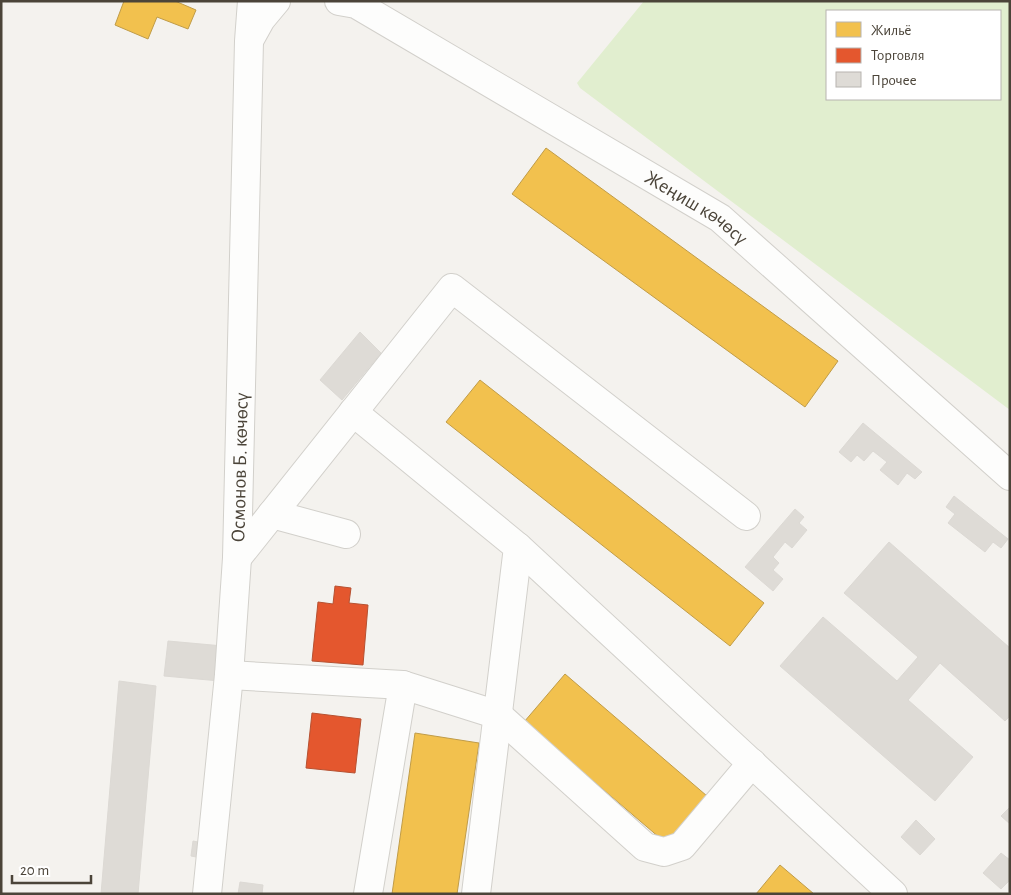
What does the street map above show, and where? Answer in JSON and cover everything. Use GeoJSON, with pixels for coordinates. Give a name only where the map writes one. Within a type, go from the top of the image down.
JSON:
{"type":"FeatureCollection","features":[{"type":"Feature","properties":{"kind":"street"},"geometry":{"type":"LineString","coordinates":[[249,40],[252,1]]}},
{"type":"Feature","properties":{"kind":"street"},"geometry":{"type":"LineString","coordinates":[[249,40],[261,19],[276,1]]}},
{"type":"Feature","properties":{"kind":"street","name":"Жеңиш көчөсү"},"geometry":{"type":"LineString","coordinates":[[339,1],[356,4],[720,218],[1010,476]]}},
{"type":"Feature","properties":{"kind":"street","name":"Осмонов Б. көчөсү"},"geometry":{"type":"LineString","coordinates":[[207,894],[229,675],[237,558],[249,40]]}},
{"type":"Feature","properties":{"kind":"street"},"geometry":{"type":"LineString","coordinates":[[237,558],[452,288],[746,516]]}},
{"type":"Feature","properties":{"kind":"street"},"geometry":{"type":"LineString","coordinates":[[353,412],[518,546],[893,894]]}},
{"type":"Feature","properties":{"kind":"street"},"geometry":{"type":"LineString","coordinates":[[272,514],[346,534]]}},
{"type":"Feature","properties":{"kind":"street"},"geometry":{"type":"LineString","coordinates":[[476,894],[518,546]]}},
{"type":"Feature","properties":{"kind":"street"},"geometry":{"type":"LineString","coordinates":[[229,675],[403,685],[498,715],[646,846],[664,852],[682,846],[752,763]]}},
{"type":"Feature","properties":{"kind":"street"},"geometry":{"type":"LineString","coordinates":[[368,894],[403,685]]}},
{"type":"Feature","properties":{"kind":"green space"},"geometry":{"type":"Polygon","coordinates":[[[644,1],[1010,1],[1010,410],[580,88],[577,83],[644,1]]]}},
{"type":"Feature","properties":{"kind":"building: Жильё"},"geometry":{"type":"Polygon","coordinates":[[[124,1],[175,1],[196,10],[188,29],[157,17],[148,39],[115,25],[124,1]]]}},
{"type":"Feature","properties":{"kind":"building: Жильё"},"geometry":{"type":"Polygon","coordinates":[[[546,148],[838,361],[805,407],[512,194],[546,148]]]}},
{"type":"Feature","properties":{"kind":"building: Жильё"},"geometry":{"type":"Polygon","coordinates":[[[480,380],[764,603],[730,646],[446,422],[480,380]]]}},
{"type":"Feature","properties":{"kind":"building: Жильё"},"geometry":{"type":"Polygon","coordinates":[[[565,674],[707,796],[667,844],[524,722],[565,674]]]}},
{"type":"Feature","properties":{"kind":"building: Жильё"},"geometry":{"type":"Polygon","coordinates":[[[415,733],[479,743],[457,894],[392,894],[415,733]]]}},
{"type":"Feature","properties":{"kind":"building: Жильё"},"geometry":{"type":"Polygon","coordinates":[[[780,865],[814,894],[756,894],[780,865]]]}},
{"type":"Feature","properties":{"kind":"building: Торговля"},"geometry":{"type":"Polygon","coordinates":[[[335,586],[351,588],[349,603],[368,605],[363,665],[312,661],[318,602],[333,604],[335,586]]]}},
{"type":"Feature","properties":{"kind":"building: Торговля"},"geometry":{"type":"Polygon","coordinates":[[[312,713],[361,719],[355,773],[306,768],[312,713]]]}},
{"type":"Feature","properties":{"kind":"building: Прочее"},"geometry":{"type":"Polygon","coordinates":[[[360,332],[381,353],[342,400],[320,380],[360,332]]]}},
{"type":"Feature","properties":{"kind":"building: Прочее"},"geometry":{"type":"Polygon","coordinates":[[[863,423],[922,472],[915,479],[907,473],[898,485],[880,470],[887,462],[873,451],[864,461],[857,455],[851,462],[839,452],[863,423]]]}},
{"type":"Feature","properties":{"kind":"building: Прочее"},"geometry":{"type":"Polygon","coordinates":[[[954,496],[1008,539],[1001,548],[993,542],[985,552],[948,523],[955,514],[946,507],[954,496]]]}},
{"type":"Feature","properties":{"kind":"building: Прочее"},"geometry":{"type":"Polygon","coordinates":[[[795,509],[804,517],[799,523],[807,530],[792,548],[785,542],[773,557],[779,563],[773,570],[783,579],[773,591],[745,567],[795,509]]]}},
{"type":"Feature","properties":{"kind":"building: Прочее"},"geometry":{"type":"Polygon","coordinates":[[[889,542],[1010,648],[1010,716],[1005,721],[940,663],[908,700],[973,757],[935,801],[780,666],[823,617],[897,681],[918,657],[844,593],[889,542]]]}},
{"type":"Feature","properties":{"kind":"building: Прочее"},"geometry":{"type":"Polygon","coordinates":[[[168,641],[223,646],[220,681],[164,676],[168,641]]]}},
{"type":"Feature","properties":{"kind":"building: Прочее"},"geometry":{"type":"Polygon","coordinates":[[[119,681],[156,686],[138,894],[101,894],[119,681]]]}},
{"type":"Feature","properties":{"kind":"building: Прочее"},"geometry":{"type":"Polygon","coordinates":[[[1010,807],[1010,824],[1001,816],[1010,807]]]}},
{"type":"Feature","properties":{"kind":"building: Прочее"},"geometry":{"type":"Polygon","coordinates":[[[916,820],[935,839],[920,855],[901,837],[916,820]]]}},
{"type":"Feature","properties":{"kind":"building: Прочее"},"geometry":{"type":"Polygon","coordinates":[[[193,841],[208,844],[207,859],[191,856],[193,841]]]}},
{"type":"Feature","properties":{"kind":"building: Прочее"},"geometry":{"type":"Polygon","coordinates":[[[1001,853],[1010,860],[1010,880],[1001,889],[983,873],[1001,853]]]}},
{"type":"Feature","properties":{"kind":"building: Прочее"},"geometry":{"type":"Polygon","coordinates":[[[240,882],[263,885],[262,894],[238,894],[240,882]]]}}]}
